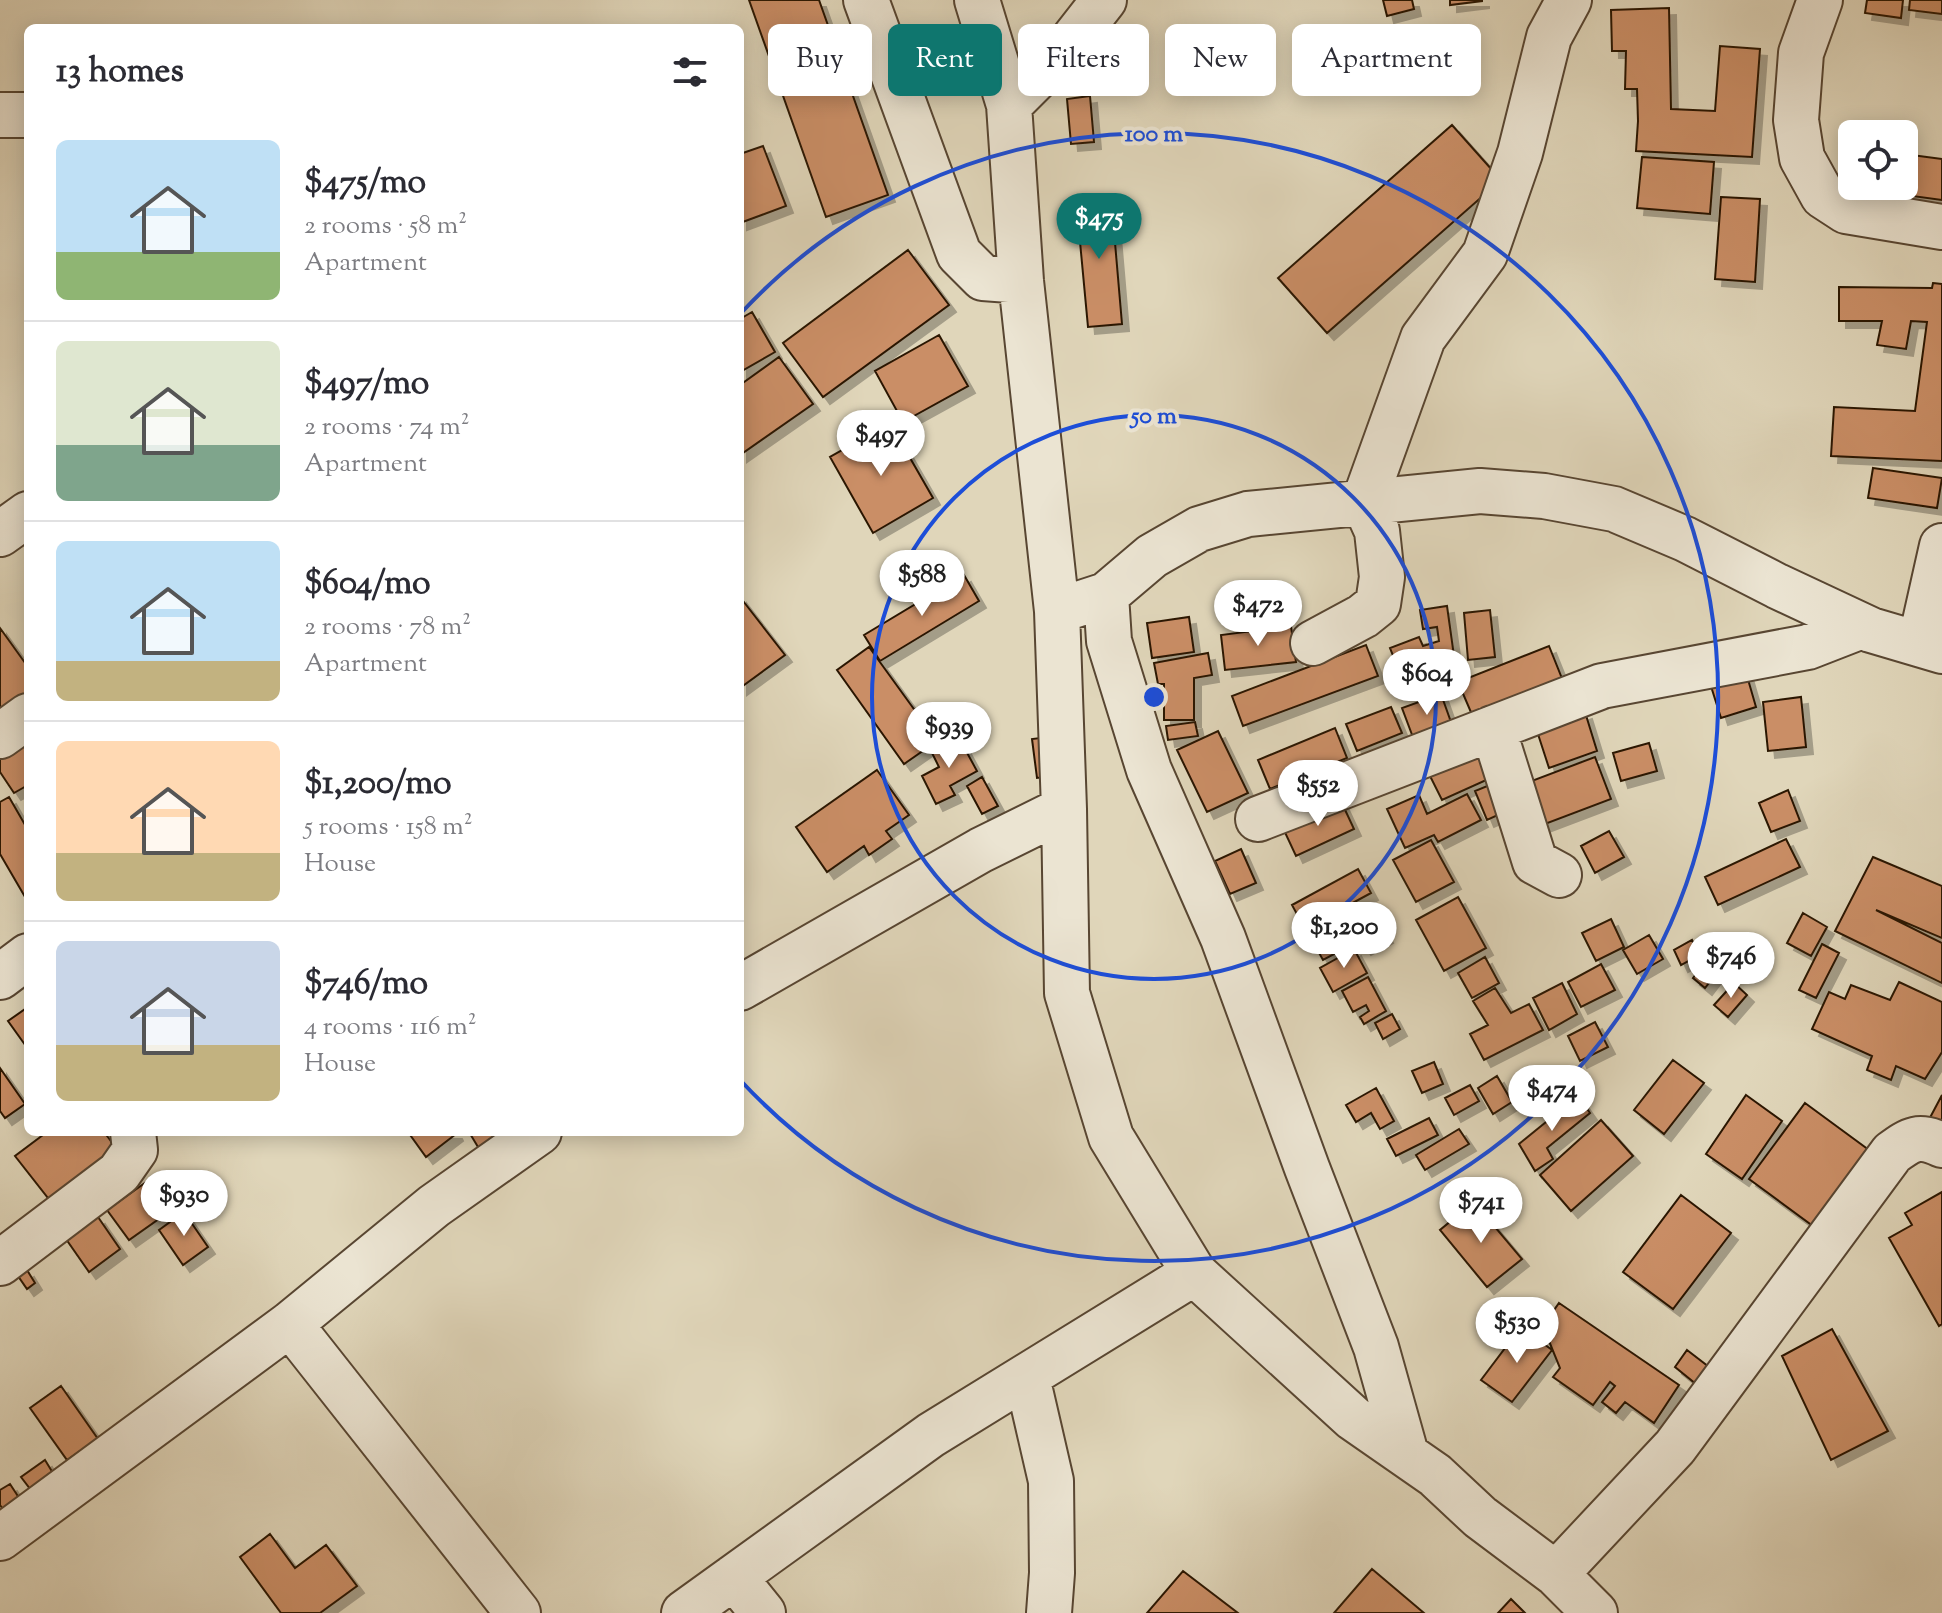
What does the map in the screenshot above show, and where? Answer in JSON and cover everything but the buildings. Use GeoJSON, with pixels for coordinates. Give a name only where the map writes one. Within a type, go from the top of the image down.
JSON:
{"type":"FeatureCollection","features":[{"type":"Feature","properties":{"kind":"street"},"geometry":{"type":"LineString","coordinates":[[866,0],[959,254],[983,278],[1021,281]]}},
{"type":"Feature","properties":{"kind":"street"},"geometry":{"type":"LineString","coordinates":[[977,0],[1009,105],[1021,281],[1057,611],[1067,993],[1111,1137],[1194,1273],[1353,1418],[1435,1475],[1480,1517],[1556,1574],[1595,1613]]}},
{"type":"Feature","properties":{"kind":"street"},"geometry":{"type":"LineString","coordinates":[[1009,105],[1068,46],[1104,0]]}},
{"type":"Feature","properties":{"kind":"street"},"geometry":{"type":"LineString","coordinates":[[1313,643],[1363,616],[1378,604],[1382,577],[1377,531],[1364,502],[1423,338],[1485,254],[1520,153],[1549,37],[1569,0]]}},
{"type":"Feature","properties":{"kind":"street"},"geometry":{"type":"LineString","coordinates":[[1820,0],[1801,53],[1796,120],[1802,158],[1823,196],[1846,211],[1942,227]]}},
{"type":"Feature","properties":{"kind":"street"},"geometry":{"type":"LineString","coordinates":[[0,115],[24,115]]}},
{"type":"Feature","properties":{"kind":"street"},"geometry":{"type":"LineString","coordinates":[[1057,611],[1106,595],[1152,556],[1199,529],[1248,514],[1480,491],[1544,496],[1614,509],[1685,539],[1862,626],[1931,648],[1942,546]]}},
{"type":"Feature","properties":{"kind":"street"},"geometry":{"type":"LineString","coordinates":[[0,534],[24,517]]}},
{"type":"Feature","properties":{"kind":"street"},"geometry":{"type":"LineString","coordinates":[[1106,595],[1109,641],[1149,770],[1223,938],[1376,1347],[1406,1454]]}},
{"type":"Feature","properties":{"kind":"street"},"geometry":{"type":"LineString","coordinates":[[1258,819],[1602,686],[1808,647],[1862,626]]}},
{"type":"Feature","properties":{"kind":"street"},"geometry":{"type":"LineString","coordinates":[[0,736],[24,719]]}},
{"type":"Feature","properties":{"kind":"street"},"geometry":{"type":"LineString","coordinates":[[1493,728],[1535,862],[1559,875]]}},
{"type":"Feature","properties":{"kind":"street"},"geometry":{"type":"LineString","coordinates":[[744,979],[981,850],[1064,809]]}},
{"type":"Feature","properties":{"kind":"street"},"geometry":{"type":"LineString","coordinates":[[0,977],[24,959]]}},
{"type":"Feature","properties":{"kind":"street"},"geometry":{"type":"LineString","coordinates":[[0,1263],[119,1173],[135,1150],[133,1136]]}},
{"type":"Feature","properties":{"kind":"street"},"geometry":{"type":"LineString","coordinates":[[0,1538],[290,1324],[434,1206],[533,1136]]}},
{"type":"Feature","properties":{"kind":"street"},"geometry":{"type":"LineString","coordinates":[[1556,1574],[1675,1447],[1892,1153],[1910,1140],[1928,1138],[1942,1145]]}},
{"type":"Feature","properties":{"kind":"street"},"geometry":{"type":"LineString","coordinates":[[684,1613],[931,1435],[1194,1273]]}},
{"type":"Feature","properties":{"kind":"street"},"geometry":{"type":"LineString","coordinates":[[290,1324],[518,1613]]}},
{"type":"Feature","properties":{"kind":"street"},"geometry":{"type":"LineString","coordinates":[[1027,1377],[1051,1481],[1049,1613]]}},
{"type":"Feature","properties":{"kind":"street"},"geometry":{"type":"LineString","coordinates":[[734,1577],[763,1613]]}}]}
